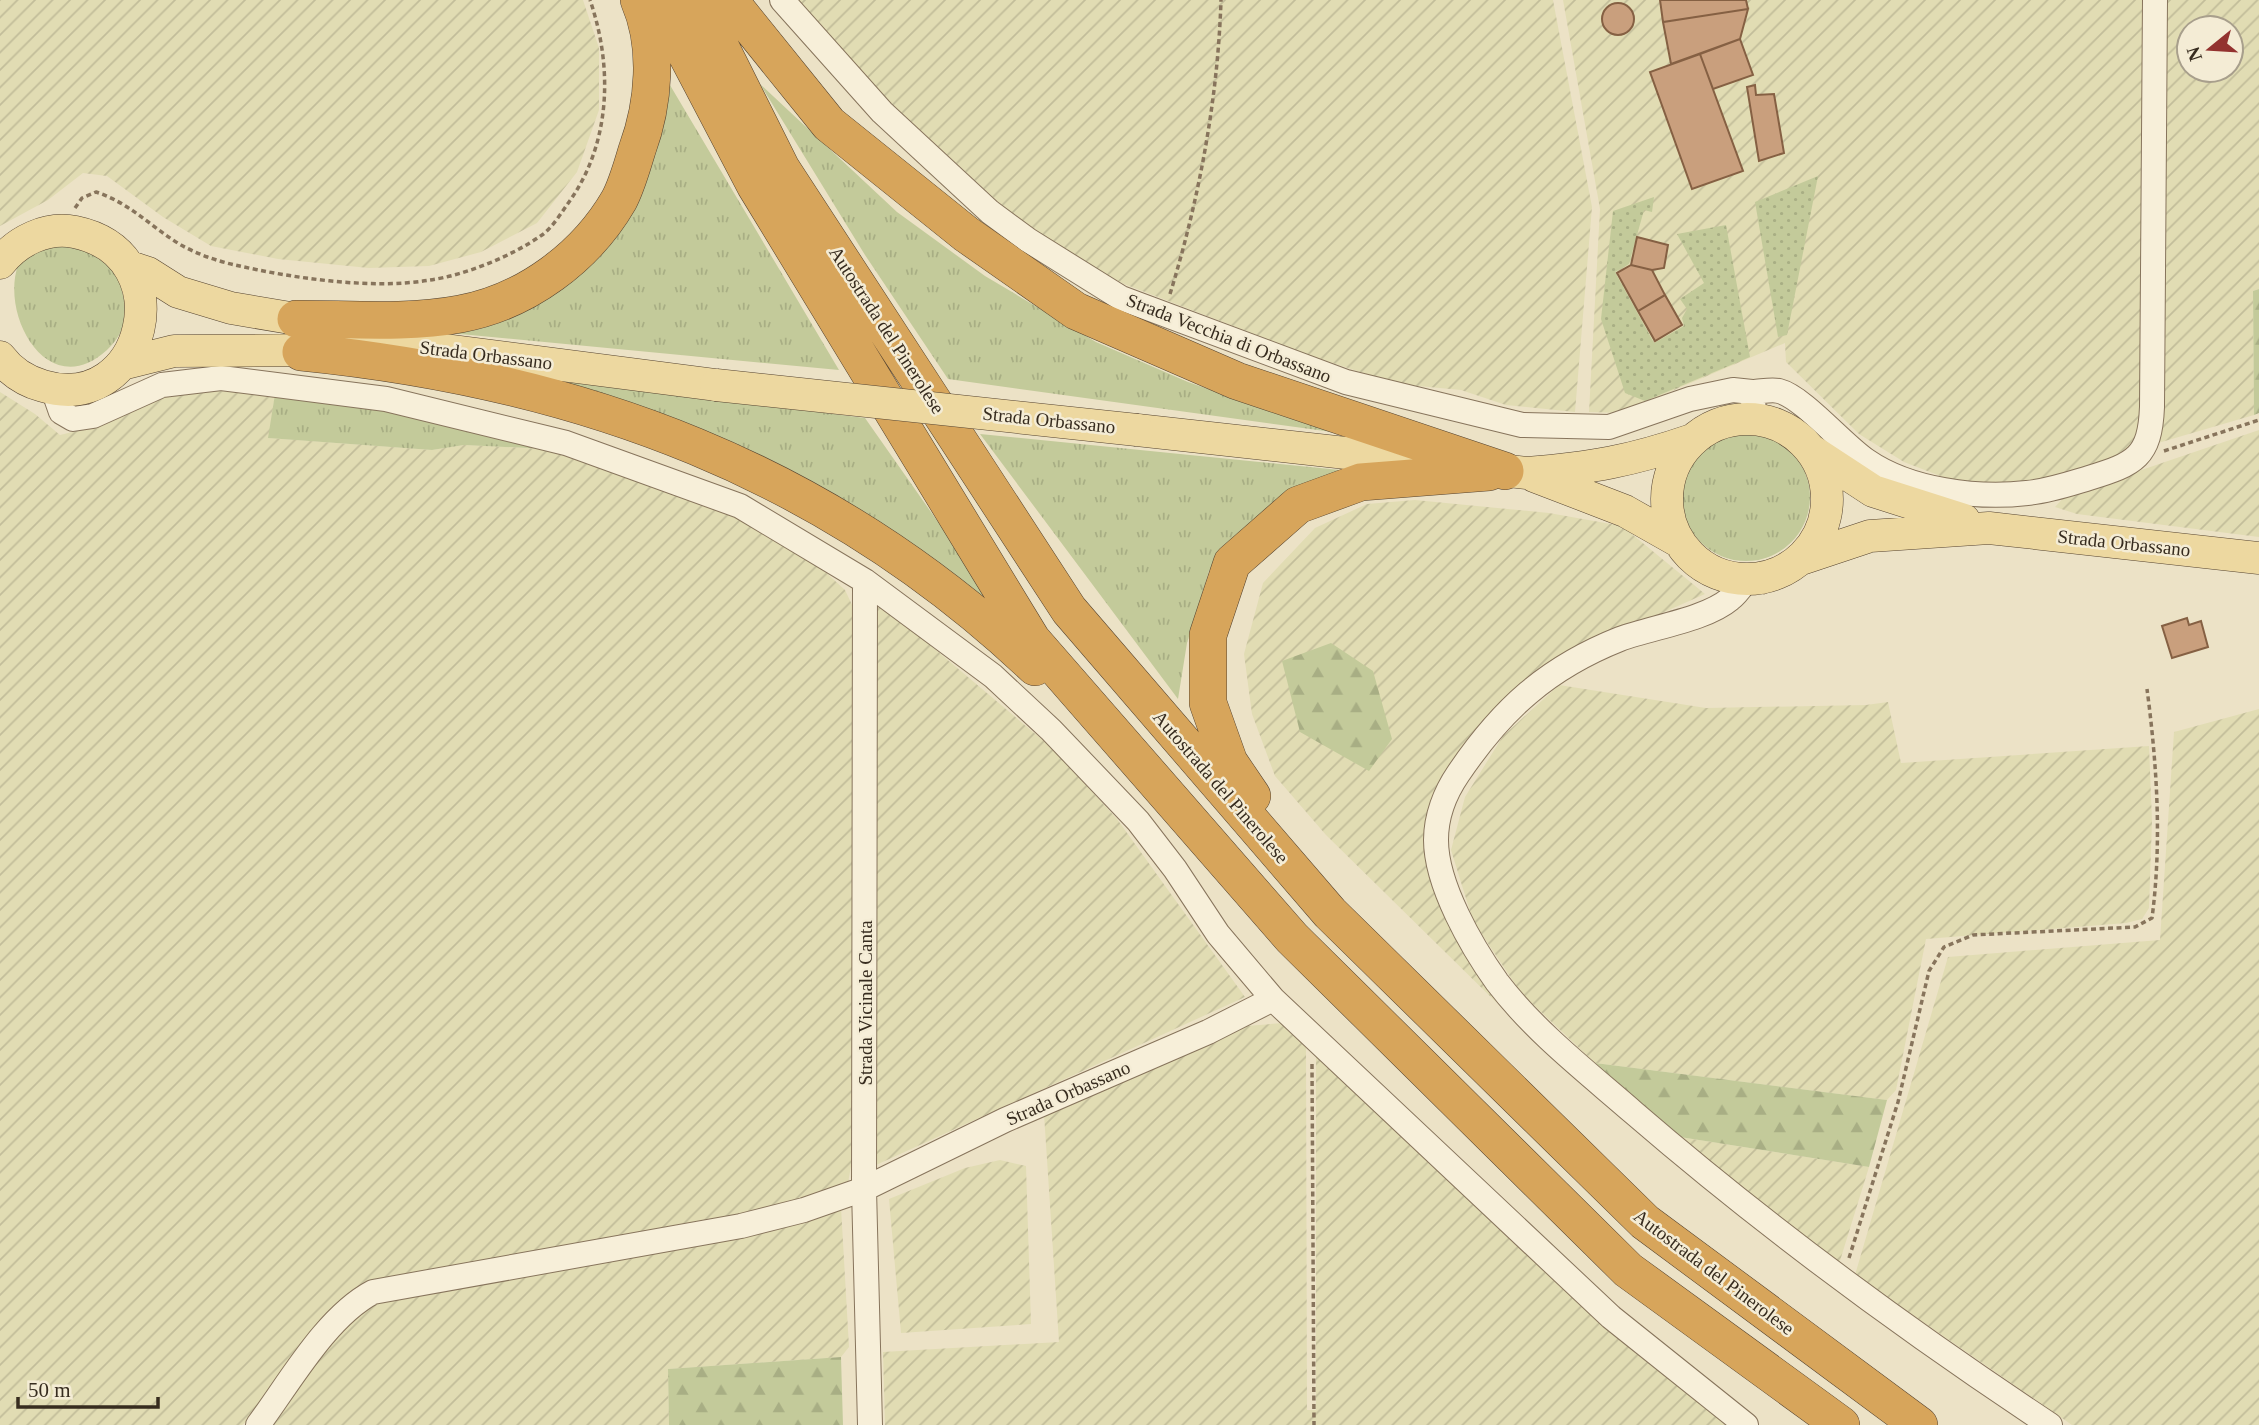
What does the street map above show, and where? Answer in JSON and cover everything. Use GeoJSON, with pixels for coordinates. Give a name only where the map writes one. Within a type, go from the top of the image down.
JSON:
{"type":"FeatureCollection","features":[{"type":"Feature","properties":{"kind":"highway"},"geometry":{"type":"LineString","coordinates":[[299,336],[460,314],[505,301],[538,284],[597,232],[620,198],[645,128],[652,76],[645,13],[639,0]]}},
{"type":"Feature","properties":{"kind":"highway","name":"Autostrada del Pinerolese"},"geometry":{"type":"LineString","coordinates":[[658,0],[755,185],[1032,640],[1292,938],[1628,1270],[1841,1425]]}},
{"type":"Feature","properties":{"kind":"highway","name":"Autostrada del Pinerolese"},"geometry":{"type":"LineString","coordinates":[[697,0],[780,168],[1069,610],[1330,913],[1645,1223],[1919,1425]]}},
{"type":"Feature","properties":{"kind":"highway"},"geometry":{"type":"LineString","coordinates":[[729,0],[829,124],[965,234],[1076,311],[1237,381],[1516,472]]}},
{"type":"Feature","properties":{"kind":"highway"},"geometry":{"type":"LineString","coordinates":[[299,336],[391,361],[555,396],[675,437],[778,483],[829,512],[936,584],[1007,642],[1073,704],[1292,938]]}},
{"type":"Feature","properties":{"kind":"highway"},"geometry":{"type":"LineString","coordinates":[[1330,913],[1229,762],[1208,703],[1208,635],[1232,563],[1298,505],[1361,482],[1516,472]]}},
{"type":"Feature","properties":{"kind":"main road","name":"Strada Orbassano"},"geometry":{"type":"LineString","coordinates":[[3,257],[27,239],[49,232],[72,231],[105,243],[130,267],[140,291],[143,317],[136,342],[122,364]]}},
{"type":"Feature","properties":{"kind":"main road","name":"Strada Orbassano"},"geometry":{"type":"LineString","coordinates":[[130,267],[148,273],[178,292],[231,308],[299,336]]}},
{"type":"Feature","properties":{"kind":"main road","name":"Strada Orbassano"},"geometry":{"type":"LineString","coordinates":[[0,356],[8,367],[29,382],[53,389],[91,385],[122,364],[174,351],[299,336],[405,345],[716,385],[1516,472],[1592,468],[1625,462],[1692,440],[1754,405],[1812,451],[1873,491],[1989,527],[2259,558]]}},
{"type":"Feature","properties":{"kind":"main road","name":"Strada Orbassano"},"geometry":{"type":"LineString","coordinates":[[1692,440],[1676,462],[1667,488],[1668,515],[1678,541],[1691,557],[1708,569],[1727,577],[1738,590],[1776,574],[1801,569],[1870,536],[1989,527]]}},
{"type":"Feature","properties":{"kind":"main road","name":"Strada Orbassano"},"geometry":{"type":"LineString","coordinates":[[1801,569],[1818,535],[1827,507],[1824,478],[1812,451]]}},
{"type":"Feature","properties":{"kind":"main road","name":"Strada Orbassano"},"geometry":{"type":"LineString","coordinates":[[1516,472],[1625,511],[1678,541]]}},
{"type":"Feature","properties":{"kind":"street","name":"Strada Vecchia di Orbassano"},"geometry":{"type":"LineString","coordinates":[[782,0],[882,112],[990,212],[1121,298],[1346,382],[1522,425],[1609,426],[1690,399],[1733,390],[1754,405],[1779,391],[1797,401],[1867,461],[1914,482],[1988,494],[2046,491],[2132,462]]}},
{"type":"Feature","properties":{"kind":"street"},"geometry":{"type":"LineString","coordinates":[[2132,462],[2146,448],[2152,418],[2155,0]]}},
{"type":"Feature","properties":{"kind":"street"},"geometry":{"type":"LineString","coordinates":[[53,389],[61,412],[73,419],[93,416],[121,406],[163,385],[221,378],[386,399],[566,443],[740,506],[865,582],[993,676],[1097,776],[1138,821],[1175,869],[1218,934],[1273,999],[1611,1317],[1746,1425]]}},
{"type":"Feature","properties":{"kind":"street"},"geometry":{"type":"LineString","coordinates":[[2041,533],[2046,491]]}},
{"type":"Feature","properties":{"kind":"street","name":"Strada Vicinale Canta"},"geometry":{"type":"LineString","coordinates":[[865,582],[864,1189],[870,1425]]}},
{"type":"Feature","properties":{"kind":"street"},"geometry":{"type":"LineString","coordinates":[[1738,590],[1700,613],[1618,640],[1537,683],[1513,704],[1457,776],[1444,798],[1436,841],[1441,870],[1459,916],[1481,957],[1520,1009],[1693,1164],[1842,1280],[2050,1425]]}},
{"type":"Feature","properties":{"kind":"street","name":"Strada Orbassano"},"geometry":{"type":"LineString","coordinates":[[258,1425],[333,1322],[351,1304],[373,1292],[741,1226],[804,1210],[864,1189],[1005,1121],[1208,1032],[1273,999]]}},
{"type":"Feature","properties":{"kind":"path"},"geometry":{"type":"LineString","coordinates":[[72,231],[72,212],[82,198],[96,192],[125,203],[180,244],[235,265],[295,275],[395,283],[430,280],[490,261],[544,234],[575,194],[589,167],[604,113],[606,80],[603,45],[590,0]]}},
{"type":"Feature","properties":{"kind":"path"},"geometry":{"type":"LineString","coordinates":[[1158,312],[1170,294],[1188,236],[1219,49],[1221,0]]}},
{"type":"Feature","properties":{"kind":"path"},"geometry":{"type":"LineString","coordinates":[[2132,462],[2259,420]]}},
{"type":"Feature","properties":{"kind":"path"},"geometry":{"type":"LineString","coordinates":[[1738,590],[1753,597],[1801,569]]}},
{"type":"Feature","properties":{"kind":"path"},"geometry":{"type":"LineString","coordinates":[[1842,1280],[1898,1102],[1929,971],[1944,947],[1973,935],[2135,927],[2152,918],[2157,881],[2156,760],[2147,689]]}},
{"type":"Feature","properties":{"kind":"path"},"geometry":{"type":"LineString","coordinates":[[1312,1037],[1314,1425]]}},
{"type":"Feature","properties":{"kind":"shaded area"},"geometry":{"type":"Polygon","coordinates":[[[0,0],[583,0],[599,48],[599,110],[577,172],[537,223],[481,252],[429,266],[369,268],[278,259],[211,246],[163,217],[107,176],[83,173],[48,200],[0,226],[0,0]]]}},
{"type":"Feature","properties":{"kind":"shaded area"},"geometry":{"type":"Polygon","coordinates":[[[798,0],[1553,0],[1592,207],[1575,412],[1506,405],[1461,390],[1397,384],[1311,356],[1124,284],[1058,250],[996,200],[855,70],[798,0]]]}},
{"type":"Feature","properties":{"kind":"shaded area"},"geometry":{"type":"Polygon","coordinates":[[[1563,0],[2145,0],[2141,438],[2117,460],[2067,476],[2009,485],[1948,479],[1904,462],[1859,434],[1786,362],[1785,343],[1620,413],[1589,412],[1600,209],[1563,0]]]}},
{"type":"Feature","properties":{"kind":"shaded area"},"geometry":{"type":"Polygon","coordinates":[[[2165,0],[2259,0],[2259,289],[2253,291],[2254,415],[2158,443],[2165,0]]]}},
{"type":"Feature","properties":{"kind":"shaded area"},"geometry":{"type":"Polygon","coordinates":[[[203,390],[275,394],[269,438],[432,450],[464,445],[549,449],[738,516],[821,568],[845,590],[855,611],[853,1155],[848,1183],[798,1202],[716,1221],[379,1280],[351,1291],[334,1307],[257,1413],[242,1425],[0,1425],[0,392],[35,414],[60,435],[101,425],[164,395],[203,390]]]}},
{"type":"Feature","properties":{"kind":"shaded area"},"geometry":{"type":"Polygon","coordinates":[[[2259,430],[2259,537],[2077,514],[2055,507],[2065,496],[2259,430]]]}},
{"type":"Feature","properties":{"kind":"shaded area"},"geometry":{"type":"Polygon","coordinates":[[[1415,500],[1549,513],[1622,526],[1705,594],[1558,659],[1429,812],[1467,953],[1497,1003],[1326,835],[1275,776],[1252,714],[1244,654],[1263,583],[1315,528],[1367,504],[1415,500]]]}},
{"type":"Feature","properties":{"kind":"shaded area"},"geometry":{"type":"Polygon","coordinates":[[[873,597],[1052,748],[1117,819],[1245,997],[876,1165],[873,597]]]}},
{"type":"Feature","properties":{"kind":"shaded area"},"geometry":{"type":"Polygon","coordinates":[[[1559,685],[1706,708],[1866,705],[1888,702],[1901,763],[2149,746],[2152,821],[2149,908],[2142,919],[2126,923],[1926,939],[1896,1090],[1887,1100],[1595,1063],[1521,993],[1473,921],[1451,850],[1465,797],[1503,736],[1559,685]]]}},
{"type":"Feature","properties":{"kind":"shaded area"},"geometry":{"type":"Polygon","coordinates":[[[2259,709],[2259,1425],[2072,1425],[1855,1275],[1948,957],[2160,940],[2174,732],[2259,709]]]}},
{"type":"Feature","properties":{"kind":"shaded area"},"geometry":{"type":"Polygon","coordinates":[[[1283,1023],[1306,1045],[1307,1410],[1316,1410],[1316,1054],[1732,1425],[885,1425],[883,1352],[1059,1342],[1044,1114],[1234,1027],[1283,1023]]]}},
{"type":"Feature","properties":{"kind":"shaded area"},"geometry":{"type":"Polygon","coordinates":[[[1680,1137],[1869,1167],[1839,1264],[1680,1137]]]}},
{"type":"Feature","properties":{"kind":"shaded area"},"geometry":{"type":"Polygon","coordinates":[[[1000,1160],[1026,1166],[1031,1324],[901,1333],[889,1199],[965,1168],[1000,1160]]]}},
{"type":"Feature","properties":{"kind":"shaded area"},"geometry":{"type":"Polygon","coordinates":[[[841,1207],[849,1347],[841,1357],[668,1369],[669,1425],[269,1425],[338,1331],[369,1302],[841,1207]]]}},
{"type":"Feature","properties":{"kind":"green space"},"geometry":{"type":"Polygon","coordinates":[[[664,75],[839,370],[439,332],[577,267],[664,75]]]}},
{"type":"Feature","properties":{"kind":"green space"},"geometry":{"type":"Polygon","coordinates":[[[760,84],[897,212],[985,276],[1096,342],[1188,382],[1332,432],[948,379],[865,255],[760,84]]]}},
{"type":"Feature","properties":{"kind":"green space"},"geometry":{"type":"Polygon","coordinates":[[[1818,176],[1787,335],[1778,337],[1755,202],[1818,176]]]}},
{"type":"Feature","properties":{"kind":"green space"},"geometry":{"type":"Polygon","coordinates":[[[1654,197],[1652,212],[1644,210],[1629,264],[1615,272],[1654,343],[1684,326],[1682,318],[1687,309],[1680,299],[1704,283],[1677,234],[1726,225],[1750,357],[1645,401],[1625,393],[1601,319],[1613,211],[1654,197]]]}},
{"type":"Feature","properties":{"kind":"green space"},"geometry":{"type":"Polygon","coordinates":[[[70,242],[114,267],[125,310],[121,330],[107,350],[86,364],[66,366],[49,360],[34,347],[23,329],[16,308],[14,286],[18,265],[30,254],[70,242]]]}},
{"type":"Feature","properties":{"kind":"green space"},"geometry":{"type":"Polygon","coordinates":[[[2259,289],[2259,413],[2254,415],[2253,291],[2259,289]]]}},
{"type":"Feature","properties":{"kind":"green space"},"geometry":{"type":"Polygon","coordinates":[[[533,376],[865,418],[992,599],[989,604],[857,511],[748,449],[631,404],[533,376]]]}},
{"type":"Feature","properties":{"kind":"green space"},"geometry":{"type":"Polygon","coordinates":[[[275,394],[395,407],[549,449],[464,445],[432,450],[268,438],[275,394]]]}},
{"type":"Feature","properties":{"kind":"green space"},"geometry":{"type":"Polygon","coordinates":[[[1746,433],[1770,438],[1791,452],[1805,473],[1810,497],[1805,521],[1791,542],[1770,556],[1746,561],[1722,556],[1701,542],[1687,521],[1682,497],[1687,473],[1701,452],[1722,438],[1746,433]]]}},
{"type":"Feature","properties":{"kind":"green space"},"geometry":{"type":"Polygon","coordinates":[[[980,434],[1350,471],[1233,538],[1209,571],[1187,643],[1178,699],[980,434]]]}},
{"type":"Feature","properties":{"kind":"green space"},"geometry":{"type":"Polygon","coordinates":[[[1331,643],[1373,671],[1392,739],[1369,771],[1300,732],[1282,661],[1331,643]]]}},
{"type":"Feature","properties":{"kind":"green space"},"geometry":{"type":"Polygon","coordinates":[[[1595,1063],[1887,1100],[1869,1167],[1680,1137],[1595,1063]]]}},
{"type":"Feature","properties":{"kind":"green space"},"geometry":{"type":"Polygon","coordinates":[[[841,1357],[843,1425],[669,1425],[668,1369],[841,1357]]]}},
{"type":"Feature","properties":{"kind":"building"},"geometry":{"type":"Polygon","coordinates":[[[1660,0],[1746,0],[1748,9],[1663,22],[1660,0]]]}},
{"type":"Feature","properties":{"kind":"building"},"geometry":{"type":"Polygon","coordinates":[[[1618,3],[1629,8],[1634,19],[1629,30],[1618,35],[1607,30],[1602,19],[1607,8],[1618,3]]]}},
{"type":"Feature","properties":{"kind":"building"},"geometry":{"type":"Polygon","coordinates":[[[1748,9],[1740,39],[1671,64],[1663,22],[1748,9]]]}},
{"type":"Feature","properties":{"kind":"building"},"geometry":{"type":"Polygon","coordinates":[[[1740,39],[1753,75],[1713,89],[1700,54],[1740,39]]]}},
{"type":"Feature","properties":{"kind":"building"},"geometry":{"type":"Polygon","coordinates":[[[1700,54],[1743,171],[1692,189],[1650,72],[1700,54]]]}},
{"type":"Feature","properties":{"kind":"building"},"geometry":{"type":"Polygon","coordinates":[[[1755,85],[1756,95],[1774,94],[1784,153],[1759,161],[1747,87],[1755,85]]]}},
{"type":"Feature","properties":{"kind":"building"},"geometry":{"type":"Polygon","coordinates":[[[1637,237],[1668,245],[1664,268],[1652,270],[1631,265],[1637,237]]]}},
{"type":"Feature","properties":{"kind":"building"},"geometry":{"type":"Polygon","coordinates":[[[1631,265],[1652,270],[1665,295],[1638,311],[1617,273],[1631,265]]]}},
{"type":"Feature","properties":{"kind":"building"},"geometry":{"type":"Polygon","coordinates":[[[1665,295],[1682,325],[1655,341],[1638,311],[1665,295]]]}},
{"type":"Feature","properties":{"kind":"building"},"geometry":{"type":"Polygon","coordinates":[[[2187,618],[2189,625],[2201,621],[2208,647],[2172,658],[2162,626],[2187,618]]]}}]}
